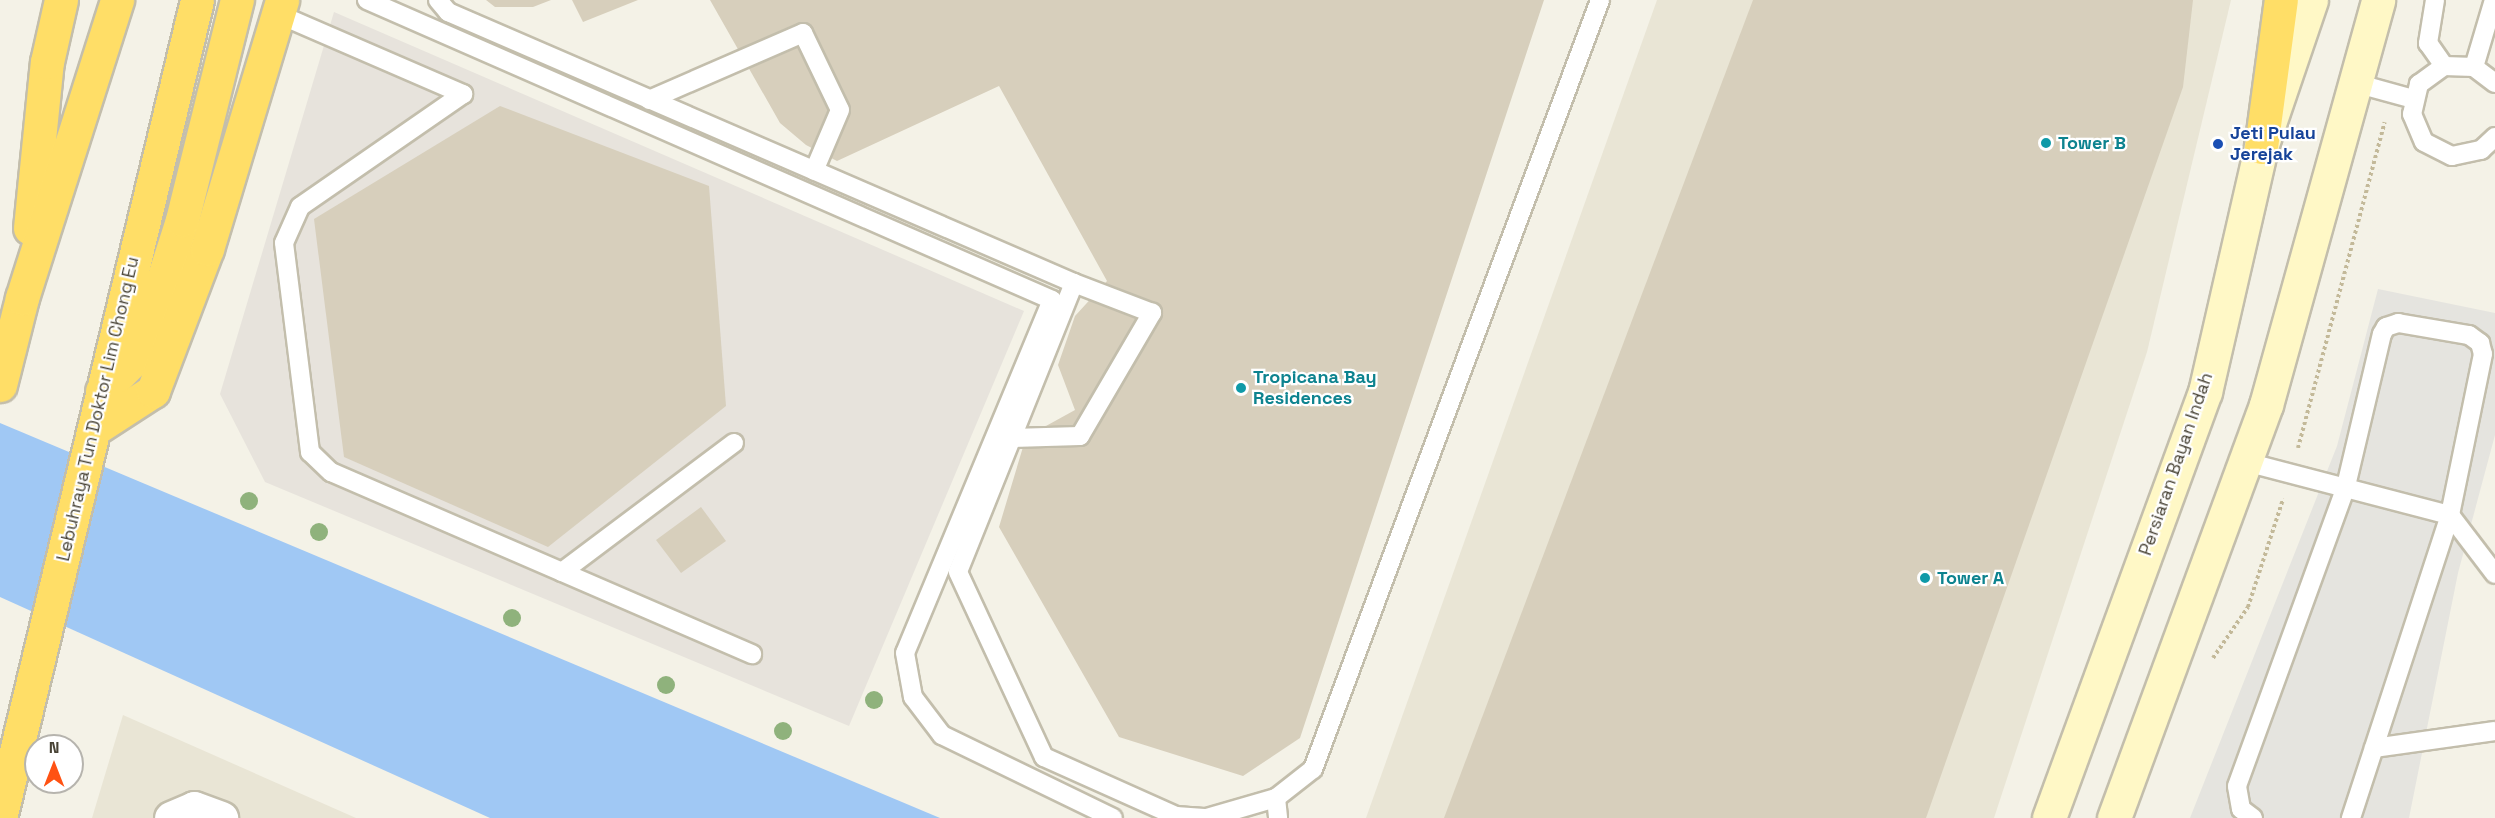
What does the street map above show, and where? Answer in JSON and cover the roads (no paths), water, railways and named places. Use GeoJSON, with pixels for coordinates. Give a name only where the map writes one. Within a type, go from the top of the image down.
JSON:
{"type":"FeatureCollection","features":[{"type":"Feature","properties":{"kind":"highway"},"geometry":{"type":"LineString","coordinates":[[22,298],[47,62],[61,0]]}},
{"type":"Feature","properties":{"kind":"highway"},"geometry":{"type":"LineString","coordinates":[[0,385],[22,298],[117,0]]}},
{"type":"Feature","properties":{"kind":"highway","name":"Lebuhraya Tun Doktor Lim Chong Eu"},"geometry":{"type":"LineString","coordinates":[[0,818],[197,0]]}},
{"type":"Feature","properties":{"kind":"highway"},"geometry":{"type":"LineString","coordinates":[[102,392],[139,354],[182,220],[237,0]]}},
{"type":"Feature","properties":{"kind":"highway"},"geometry":{"type":"LineString","coordinates":[[2261,147],[2281,0]]}},
{"type":"Feature","properties":{"kind":"highway"},"geometry":{"type":"LineString","coordinates":[[94,434],[153,392],[207,249],[280,7]]}},
{"type":"Feature","properties":{"kind":"street","name":"Persiaran Bayan Indah"},"geometry":{"type":"LineString","coordinates":[[2049,818],[2205,392],[2261,147],[2311,0]]}},
{"type":"Feature","properties":{"kind":"street"},"geometry":{"type":"LineString","coordinates":[[2114,818],[2246,462],[2378,0]]}},
{"type":"Feature","properties":{"kind":"street"},"geometry":{"type":"LineString","coordinates":[[171,818],[194,808],[221,818]]}},
{"type":"Feature","properties":{"kind":"lane"},"geometry":{"type":"LineString","coordinates":[[367,0],[1052,300],[905,653],[913,697],[942,735],[1113,818]]}},
{"type":"Feature","properties":{"kind":"lane"},"geometry":{"type":"LineString","coordinates":[[438,0],[448,12],[1074,283],[1152,314],[1080,436],[1012,438]]}},
{"type":"Feature","properties":{"kind":"lane"},"geometry":{"type":"LineString","coordinates":[[1074,283],[958,572],[1044,757],[1176,816],[1206,818],[1257,811],[1313,769],[1327,740],[1600,0]]}},
{"type":"Feature","properties":{"kind":"lane"},"geometry":{"type":"LineString","coordinates":[[2435,0],[2428,43],[2444,66]]}},
{"type":"Feature","properties":{"kind":"lane"},"geometry":{"type":"LineString","coordinates":[[2474,67],[2494,0]]}},
{"type":"Feature","properties":{"kind":"lane"},"geometry":{"type":"LineString","coordinates":[[280,7],[463,94],[300,207],[284,243],[310,452],[331,472],[752,654]]}},
{"type":"Feature","properties":{"kind":"lane"},"geometry":{"type":"LineString","coordinates":[[649,99],[803,33],[840,110],[813,171]]}},
{"type":"Feature","properties":{"kind":"lane"},"geometry":{"type":"LineString","coordinates":[[2495,83],[2474,67],[2444,66],[2430,73],[2413,99],[2415,129],[2437,152],[2468,155],[2495,137]]}},
{"type":"Feature","properties":{"kind":"lane"},"geometry":{"type":"LineString","coordinates":[[2355,83],[2413,99]]}},
{"type":"Feature","properties":{"kind":"lane"},"geometry":{"type":"LineString","coordinates":[[2253,818],[2241,809],[2237,786],[2346,486],[2386,327],[2398,322],[2469,335],[2480,343],[2483,354],[2450,515],[2351,818]]}},
{"type":"Feature","properties":{"kind":"lane"},"geometry":{"type":"LineString","coordinates":[[562,572],[734,443]]}},
{"type":"Feature","properties":{"kind":"lane"},"geometry":{"type":"LineString","coordinates":[[2246,462],[2346,486],[2450,515],[2495,574]]}},
{"type":"Feature","properties":{"kind":"lane"},"geometry":{"type":"LineString","coordinates":[[2374,748],[2495,731]]}},
{"type":"Feature","properties":{"kind":"lane"},"geometry":{"type":"LineString","coordinates":[[1276,798],[1278,818]]}},
{"type":"Feature","properties":{"kind":"water"},"geometry":{"type":"Polygon","coordinates":[[[0,423],[940,818],[490,818],[0,597],[0,423]]]}},
{"type":"Feature","properties":{"kind":"place","name":"Tower B"},"geometry":{"type":"Point","coordinates":[2046,143]}},
{"type":"Feature","properties":{"kind":"place","name":"Jeti Pulau Jerejak"},"geometry":{"type":"Point","coordinates":[2218,144]}},
{"type":"Feature","properties":{"kind":"place","name":"Tropicana Bay Residences"},"geometry":{"type":"Point","coordinates":[1241,388]}},
{"type":"Feature","properties":{"kind":"place","name":"Tower A"},"geometry":{"type":"Point","coordinates":[1925,578]}}]}
